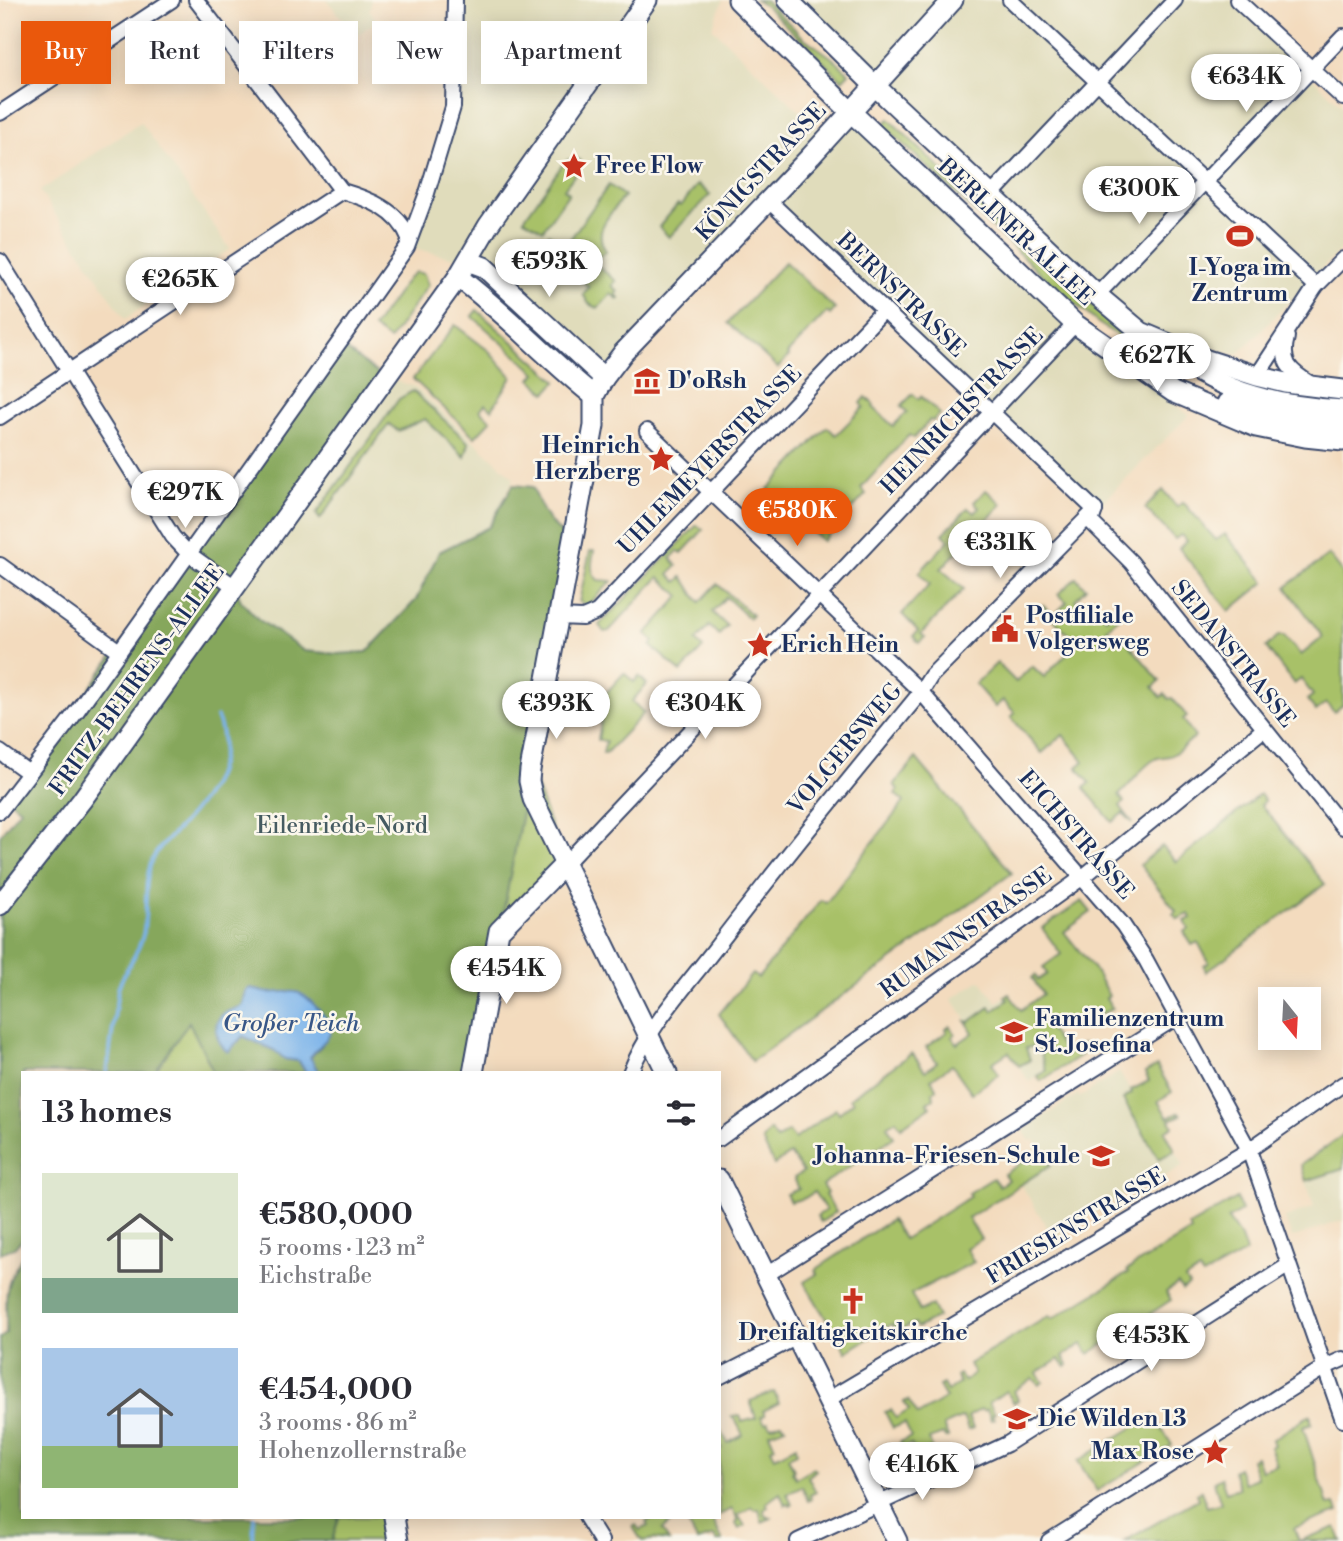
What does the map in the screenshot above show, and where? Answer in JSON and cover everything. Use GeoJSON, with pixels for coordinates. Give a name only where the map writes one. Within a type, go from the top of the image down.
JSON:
{"type":"FeatureCollection","features":[{"type":"Feature","properties":{"kind":"street"},"geometry":{"type":"LineString","coordinates":[[0,113],[172,0]]}},
{"type":"Feature","properties":{"kind":"street"},"geometry":{"type":"LineString","coordinates":[[196,0],[342,191],[384,208],[405,228],[408,243]]}},
{"type":"Feature","properties":{"kind":"street"},"geometry":{"type":"LineString","coordinates":[[0,811],[120,651],[408,243],[427,193],[453,107],[455,0]]}},
{"type":"Feature","properties":{"kind":"street","name":"FRITZ-BEHRENS-ALLEE"},"geometry":{"type":"LineString","coordinates":[[0,905],[82,800],[463,269],[488,226],[647,0]]}},
{"type":"Feature","properties":{"kind":"street","name":"BERLINER ALLEE"},"geometry":{"type":"LineString","coordinates":[[738,0],[851,112],[1075,324],[1173,392],[1256,427],[1343,441]]}},
{"type":"Feature","properties":{"kind":"street","name":"BERLINER ALLEE"},"geometry":{"type":"LineString","coordinates":[[788,0],[1097,295],[1141,332],[1207,360],[1257,376],[1286,383],[1343,390]]}},
{"type":"Feature","properties":{"kind":"street","name":"KÖNIGSTRASSE"},"geometry":{"type":"LineString","coordinates":[[594,396],[623,354],[953,0]]}},
{"type":"Feature","properties":{"kind":"street"},"geometry":{"type":"LineString","coordinates":[[1010,0],[1316,286]]}},
{"type":"Feature","properties":{"kind":"street"},"geometry":{"type":"LineString","coordinates":[[990,194],[1175,0]]}},
{"type":"Feature","properties":{"kind":"street"},"geometry":{"type":"LineString","coordinates":[[1237,0],[1343,99]]}},
{"type":"Feature","properties":{"kind":"street"},"geometry":{"type":"LineString","coordinates":[[1097,295],[1343,36]]}},
{"type":"Feature","properties":{"kind":"street"},"geometry":{"type":"LineString","coordinates":[[0,417],[342,191]]}},
{"type":"Feature","properties":{"kind":"street","name":"BERNSTRASSE"},"geometry":{"type":"LineString","coordinates":[[768,200],[1095,510]]}},
{"type":"Feature","properties":{"kind":"street"},"geometry":{"type":"LineString","coordinates":[[1257,376],[1316,286],[1343,259]]}},
{"type":"Feature","properties":{"kind":"street"},"geometry":{"type":"LineString","coordinates":[[0,261],[173,537],[189,554],[235,587]]}},
{"type":"Feature","properties":{"kind":"street"},"geometry":{"type":"LineString","coordinates":[[463,269],[484,267],[604,378]]}},
{"type":"Feature","properties":{"kind":"street"},"geometry":{"type":"LineString","coordinates":[[463,269],[484,297],[594,396],[594,426],[529,781],[533,799],[666,1071]]}},
{"type":"Feature","properties":{"kind":"street","name":"UHLEMEYERSTRASSE"},"geometry":{"type":"LineString","coordinates":[[558,617],[583,618],[597,612],[884,310]]}},
{"type":"Feature","properties":{"kind":"street","name":"HEINRICHSTRASSE"},"geometry":{"type":"LineString","coordinates":[[565,864],[1075,324]]}},
{"type":"Feature","properties":{"kind":"street"},"geometry":{"type":"LineString","coordinates":[[1290,325],[1284,348],[1286,361],[1296,375],[1315,387]]}},
{"type":"Feature","properties":{"kind":"street"},"geometry":{"type":"LineString","coordinates":[[1141,332],[1218,392],[1343,410]]}},
{"type":"Feature","properties":{"kind":"street"},"geometry":{"type":"LineString","coordinates":[[1116,351],[1279,416],[1343,425]]}},
{"type":"Feature","properties":{"kind":"street","name":"EICHSTRASSE"},"geometry":{"type":"LineString","coordinates":[[647,431],[921,692],[1083,877],[1129,934],[1146,960],[1249,1150],[1343,1420]]}},
{"type":"Feature","properties":{"kind":"street","name":"VOLGERSWEG"},"geometry":{"type":"LineString","coordinates":[[631,1071],[638,1052],[785,857],[921,692],[931,676],[1095,510]]}},
{"type":"Feature","properties":{"kind":"street","name":"SEDANSTRASSE"},"geometry":{"type":"LineString","coordinates":[[1095,510],[1091,522],[1131,562],[1343,827]]}},
{"type":"Feature","properties":{"kind":"street"},"geometry":{"type":"LineString","coordinates":[[0,565],[120,651]]}},
{"type":"Feature","properties":{"kind":"street","name":"RUMANNSTRASSE"},"geometry":{"type":"LineString","coordinates":[[721,1138],[1083,877],[1264,729]]}},
{"type":"Feature","properties":{"kind":"street"},"geometry":{"type":"LineString","coordinates":[[0,752],[29,773]]}},
{"type":"Feature","properties":{"kind":"street"},"geometry":{"type":"LineString","coordinates":[[473,1071],[499,931],[565,864]]}},
{"type":"Feature","properties":{"kind":"street"},"geometry":{"type":"LineString","coordinates":[[766,1275],[1177,1017]]}},
{"type":"Feature","properties":{"kind":"street","name":"FRIESENSTRASSE"},"geometry":{"type":"LineString","coordinates":[[827,1400],[1249,1150],[1343,1084]]}},
{"type":"Feature","properties":{"kind":"street"},"geometry":{"type":"LineString","coordinates":[[721,1184],[897,1541]]}},
{"type":"Feature","properties":{"kind":"street"},"geometry":{"type":"LineString","coordinates":[[798,1541],[1007,1444],[1289,1265]]}},
{"type":"Feature","properties":{"kind":"street"},"geometry":{"type":"LineString","coordinates":[[721,1376],[797,1337]]}},
{"type":"Feature","properties":{"kind":"street"},"geometry":{"type":"LineString","coordinates":[[1049,1541],[1325,1367],[1343,1359]]}},
{"type":"Feature","properties":{"kind":"street"},"geometry":{"type":"LineString","coordinates":[[394,1519],[398,1541]]}},
{"type":"Feature","properties":{"kind":"street"},"geometry":{"type":"LineString","coordinates":[[587,1519],[601,1541]]}},
{"type":"Feature","properties":{"kind":"shaded area"},"geometry":{"type":"Polygon","coordinates":[[[327,0],[371,0],[369,9],[377,20],[372,21],[358,34],[358,21],[344,21],[327,0]]]}},
{"type":"Feature","properties":{"kind":"shaded area"},"geometry":{"type":"Polygon","coordinates":[[[455,0],[723,0],[712,28],[827,137],[851,112],[1133,373],[1189,415],[1095,510],[768,201],[604,378],[468,261],[407,247],[453,107],[453,84],[467,84],[467,21],[455,21],[455,0]]]}},
{"type":"Feature","properties":{"kind":"shaded area"},"geometry":{"type":"Polygon","coordinates":[[[788,0],[1231,0],[1343,107],[1343,247],[1238,354],[1141,332],[788,0]]]}},
{"type":"Feature","properties":{"kind":"shaded area"},"geometry":{"type":"Polygon","coordinates":[[[141,122],[230,249],[125,319],[40,191],[141,122]]]}},
{"type":"Feature","properties":{"kind":"shaded area"},"geometry":{"type":"Polygon","coordinates":[[[384,378],[414,386],[514,478],[489,528],[439,552],[416,600],[367,652],[338,654],[304,651],[258,619],[241,601],[235,587],[384,378]]]}},
{"type":"Feature","properties":{"kind":"shaded area","name":"Familienzentrum St. Josefina"},"geometry":{"type":"Polygon","coordinates":[[[980,980],[997,1002],[1009,994],[1020,1010],[1032,1002],[1071,1062],[1041,1081],[1037,1076],[1029,1082],[999,1035],[984,1044],[952,999],[980,980]]]}},
{"type":"Feature","properties":{"kind":"shaded area","name":"Johanna-Friesen-Schule"},"geometry":{"type":"Polygon","coordinates":[[[1119,1072],[1133,1093],[1123,1099],[1159,1159],[1175,1150],[1184,1165],[1152,1184],[1149,1180],[1053,1237],[1021,1184],[1051,1165],[1034,1139],[1030,1141],[1023,1130],[1078,1094],[1080,1097],[1119,1072]]]}},
{"type":"Feature","properties":{"kind":"shaded area"},"geometry":{"type":"Polygon","coordinates":[[[1343,1169],[1343,1220],[1292,1238],[1285,1218],[1314,1207],[1306,1181],[1343,1169]]]}},
{"type":"Feature","properties":{"kind":"green space"},"geometry":{"type":"Polygon","coordinates":[[[756,0],[765,0],[804,38],[849,73],[842,80],[768,8],[756,0]]]}},
{"type":"Feature","properties":{"kind":"green space"},"geometry":{"type":"Polygon","coordinates":[[[889,119],[969,196],[1015,233],[1115,327],[1160,359],[1158,362],[1098,323],[1053,285],[883,125],[889,119]]]}},
{"type":"Feature","properties":{"kind":"green space"},"geometry":{"type":"Polygon","coordinates":[[[578,159],[581,166],[564,189],[569,193],[543,230],[524,219],[563,164],[568,160],[578,159]]]}},
{"type":"Feature","properties":{"kind":"green space"},"geometry":{"type":"Polygon","coordinates":[[[698,184],[710,195],[669,237],[659,227],[678,204],[681,206],[698,184]]]}},
{"type":"Feature","properties":{"kind":"green space"},"geometry":{"type":"Polygon","coordinates":[[[609,185],[624,196],[604,222],[601,236],[606,251],[596,261],[590,257],[585,263],[596,271],[599,267],[616,281],[612,285],[619,298],[611,294],[598,308],[589,304],[583,294],[589,287],[561,262],[562,252],[545,241],[549,234],[566,245],[609,185]]]}},
{"type":"Feature","properties":{"kind":"green space"},"geometry":{"type":"Polygon","coordinates":[[[785,262],[835,309],[830,315],[827,312],[787,354],[789,356],[778,368],[728,323],[785,262]]]}},
{"type":"Feature","properties":{"kind":"green space"},"geometry":{"type":"Polygon","coordinates":[[[416,272],[424,274],[428,285],[390,340],[373,328],[409,277],[416,272]]]}},
{"type":"Feature","properties":{"kind":"green space"},"geometry":{"type":"Polygon","coordinates":[[[477,310],[557,381],[546,393],[531,379],[536,373],[472,316],[477,310]]]}},
{"type":"Feature","properties":{"kind":"green space"},"geometry":{"type":"Polygon","coordinates":[[[455,325],[489,351],[512,377],[492,409],[485,404],[480,410],[491,420],[475,437],[413,379],[455,325]]]}},
{"type":"Feature","properties":{"kind":"green space","name":"Eilenriede-Nord"},"geometry":{"type":"Polygon","coordinates":[[[338,344],[384,378],[235,587],[241,601],[258,619],[304,651],[338,654],[367,652],[416,600],[439,552],[489,527],[513,485],[533,487],[547,518],[573,541],[473,1071],[318,1071],[310,1058],[322,1045],[287,992],[267,994],[251,988],[246,992],[243,1005],[220,1018],[218,1029],[223,1048],[228,1052],[243,1036],[274,1050],[285,1059],[299,1061],[305,1071],[213,1071],[189,1022],[155,1071],[21,1071],[21,1241],[14,1248],[0,1253],[0,835],[20,809],[9,800],[338,344]]]}},
{"type":"Feature","properties":{"kind":"green space"},"geometry":{"type":"Polygon","coordinates":[[[413,391],[469,443],[465,457],[425,419],[398,431],[389,424],[320,519],[316,514],[399,399],[413,391]]]}},
{"type":"Feature","properties":{"kind":"green space"},"geometry":{"type":"Polygon","coordinates":[[[913,394],[918,399],[921,396],[940,414],[933,421],[930,420],[914,438],[909,435],[861,488],[866,494],[823,541],[768,489],[827,427],[836,435],[864,407],[861,403],[866,397],[893,426],[907,412],[901,406],[913,394]]]}},
{"type":"Feature","properties":{"kind":"green space"},"geometry":{"type":"Polygon","coordinates":[[[986,490],[1002,504],[941,569],[964,589],[921,634],[925,637],[919,643],[913,636],[918,631],[902,614],[930,584],[919,573],[949,540],[943,534],[968,508],[974,513],[979,507],[974,502],[986,490]]]}},
{"type":"Feature","properties":{"kind":"green space"},"geometry":{"type":"Polygon","coordinates":[[[1163,490],[1177,507],[1183,502],[1216,540],[1225,534],[1265,582],[1229,611],[1179,548],[1187,541],[1181,535],[1175,539],[1145,508],[1163,490]]]}},
{"type":"Feature","properties":{"kind":"green space"},"geometry":{"type":"Polygon","coordinates":[[[697,525],[703,530],[682,553],[678,551],[671,558],[677,566],[669,574],[677,582],[682,577],[700,602],[717,584],[752,615],[749,618],[726,597],[712,612],[727,626],[719,635],[709,626],[696,641],[703,648],[681,672],[651,646],[654,642],[646,634],[680,596],[659,577],[609,631],[604,632],[599,625],[697,525]]]}},
{"type":"Feature","properties":{"kind":"green space"},"geometry":{"type":"Polygon","coordinates":[[[590,551],[594,551],[592,566],[595,577],[598,580],[612,581],[587,606],[579,602],[590,551]]]}},
{"type":"Feature","properties":{"kind":"green space"},"geometry":{"type":"Polygon","coordinates":[[[1329,555],[1343,573],[1343,705],[1334,712],[1326,703],[1316,711],[1307,700],[1313,695],[1301,679],[1294,684],[1266,647],[1278,636],[1284,636],[1301,655],[1323,637],[1286,587],[1329,555]]]}},
{"type":"Feature","properties":{"kind":"green space"},"geometry":{"type":"Polygon","coordinates":[[[1076,578],[1086,588],[1075,600],[1088,613],[1096,606],[1106,618],[1118,609],[1122,615],[1107,628],[1119,642],[1124,638],[1160,681],[1153,687],[1161,697],[1165,694],[1169,699],[1172,698],[1187,716],[1183,719],[1195,737],[1172,755],[1149,763],[1119,795],[1124,802],[1120,806],[1133,823],[1123,813],[1112,822],[1084,788],[1090,783],[1077,767],[1084,761],[1063,735],[1042,753],[1011,717],[1015,713],[1003,700],[995,707],[975,684],[997,663],[1016,682],[1032,666],[1044,677],[1077,643],[1041,607],[1043,605],[1054,615],[1067,602],[1058,594],[1076,578]]]}},
{"type":"Feature","properties":{"kind":"green space"},"geometry":{"type":"Polygon","coordinates":[[[624,673],[634,682],[639,676],[647,684],[632,701],[644,713],[603,753],[606,741],[598,740],[606,693],[624,673]]]}},
{"type":"Feature","properties":{"kind":"green space"},"geometry":{"type":"Polygon","coordinates":[[[916,758],[1012,873],[752,1061],[719,1014],[752,974],[758,978],[821,900],[826,903],[904,802],[895,794],[898,789],[894,785],[916,758]]]}},
{"type":"Feature","properties":{"kind":"green space"},"geometry":{"type":"Polygon","coordinates":[[[530,770],[565,864],[499,931],[530,770]]]}},
{"type":"Feature","properties":{"kind":"green space"},"geometry":{"type":"Polygon","coordinates":[[[1260,794],[1265,801],[1261,805],[1325,884],[1206,972],[1204,966],[1209,963],[1198,942],[1192,945],[1184,932],[1189,929],[1185,921],[1191,918],[1189,914],[1178,919],[1173,914],[1176,911],[1140,865],[1162,846],[1176,862],[1260,794]]]}},
{"type":"Feature","properties":{"kind":"green space"},"geometry":{"type":"Polygon","coordinates":[[[1082,901],[1091,912],[1064,932],[1094,969],[1113,1009],[1093,1017],[1090,1014],[1071,1026],[1066,1019],[1050,1030],[1066,1054],[1083,1044],[1087,1051],[1041,1081],[1037,1076],[1046,1071],[1038,1045],[1026,1048],[1030,1060],[1019,1066],[1009,1052],[992,1063],[999,1074],[972,1093],[952,1065],[931,1079],[937,1089],[933,1092],[934,1098],[927,1103],[930,1107],[901,1127],[896,1120],[887,1126],[894,1137],[822,1185],[836,1212],[821,1222],[817,1216],[826,1210],[814,1192],[790,1202],[786,1194],[799,1189],[794,1178],[803,1172],[790,1154],[774,1165],[762,1140],[770,1130],[777,1139],[788,1131],[795,1139],[836,1109],[839,1113],[853,1102],[850,1098],[912,1053],[925,1071],[937,1062],[926,1047],[947,1032],[946,1029],[950,1026],[955,1034],[952,1037],[957,1044],[973,1033],[966,1021],[969,1022],[990,1007],[993,1011],[1008,1000],[1005,996],[1009,994],[1021,1010],[1043,994],[1032,978],[1035,975],[1038,980],[1047,974],[1043,967],[1061,954],[1042,928],[1082,901]]]}},
{"type":"Feature","properties":{"kind":"green space"},"geometry":{"type":"Polygon","coordinates":[[[189,1021],[213,1071],[155,1071],[189,1021]]]}},
{"type":"Feature","properties":{"kind":"green space"},"geometry":{"type":"Polygon","coordinates":[[[1157,1066],[1172,1092],[1158,1101],[1168,1118],[1179,1112],[1181,1115],[1170,1120],[1173,1126],[1165,1131],[1175,1150],[1159,1159],[1123,1099],[1132,1093],[1131,1090],[1149,1081],[1145,1073],[1157,1066]]]}},
{"type":"Feature","properties":{"kind":"green space"},"geometry":{"type":"Polygon","coordinates":[[[1343,1135],[1343,1169],[1306,1181],[1301,1165],[1343,1135]]]}},
{"type":"Feature","properties":{"kind":"green space"},"geometry":{"type":"Polygon","coordinates":[[[1041,1150],[1051,1165],[968,1218],[981,1239],[966,1248],[974,1262],[911,1294],[920,1311],[932,1305],[938,1317],[917,1328],[914,1323],[897,1332],[892,1324],[846,1352],[804,1282],[817,1274],[815,1270],[891,1220],[904,1239],[971,1196],[969,1193],[993,1178],[999,1186],[1008,1180],[1004,1174],[1041,1150]]]}},
{"type":"Feature","properties":{"kind":"green space"},"geometry":{"type":"Polygon","coordinates":[[[1237,1198],[1241,1211],[1228,1219],[1241,1238],[1246,1252],[1203,1276],[1199,1271],[1185,1279],[1189,1285],[1182,1290],[1178,1284],[1166,1292],[1171,1300],[1089,1354],[1082,1344],[1063,1356],[1068,1365],[1066,1367],[1059,1359],[1037,1373],[1043,1382],[1039,1385],[1033,1378],[1014,1391],[1018,1400],[1014,1403],[1006,1391],[989,1403],[995,1413],[992,1415],[994,1419],[991,1420],[987,1409],[981,1409],[968,1417],[973,1428],[968,1430],[963,1417],[943,1426],[948,1437],[945,1438],[943,1434],[929,1439],[932,1448],[909,1457],[908,1454],[915,1451],[911,1444],[902,1447],[900,1442],[911,1437],[905,1423],[893,1428],[885,1412],[891,1410],[896,1418],[909,1410],[904,1402],[908,1400],[918,1415],[946,1398],[939,1386],[943,1384],[947,1391],[960,1383],[956,1376],[959,1374],[964,1381],[974,1374],[969,1364],[1049,1316],[1052,1319],[1128,1273],[1127,1270],[1191,1231],[1189,1226],[1237,1198]]]}},
{"type":"Feature","properties":{"kind":"green space"},"geometry":{"type":"Polygon","coordinates":[[[21,1259],[21,1519],[338,1519],[332,1541],[0,1541],[0,1338],[6,1334],[8,1286],[21,1259]]]}},
{"type":"Feature","properties":{"kind":"green space"},"geometry":{"type":"Polygon","coordinates":[[[774,1392],[779,1403],[763,1411],[765,1415],[761,1417],[771,1427],[781,1423],[786,1427],[769,1433],[775,1447],[771,1449],[775,1457],[796,1446],[797,1453],[788,1457],[794,1470],[792,1472],[796,1478],[813,1468],[816,1470],[808,1477],[816,1492],[810,1495],[811,1499],[808,1501],[802,1486],[787,1493],[792,1505],[790,1506],[785,1505],[780,1493],[766,1503],[766,1516],[771,1518],[762,1522],[759,1509],[752,1507],[738,1515],[745,1526],[739,1529],[732,1509],[721,1514],[721,1431],[728,1443],[743,1435],[731,1416],[740,1415],[742,1422],[756,1418],[750,1401],[774,1392]]]}},
{"type":"Feature","properties":{"kind":"green space"},"geometry":{"type":"Polygon","coordinates":[[[1153,1415],[1172,1445],[1097,1491],[1078,1461],[1153,1415]]]}},
{"type":"Feature","properties":{"kind":"green space"},"geometry":{"type":"Polygon","coordinates":[[[1310,1415],[1312,1424],[1303,1427],[1328,1505],[1335,1504],[1338,1512],[1294,1528],[1299,1541],[1125,1541],[1198,1499],[1196,1494],[1201,1491],[1207,1507],[1221,1503],[1214,1482],[1221,1478],[1226,1492],[1239,1488],[1233,1471],[1238,1468],[1244,1483],[1257,1478],[1251,1459],[1256,1457],[1261,1470],[1277,1465],[1270,1447],[1274,1445],[1272,1440],[1310,1415]]]}},
{"type":"Feature","properties":{"kind":"green space"},"geometry":{"type":"Polygon","coordinates":[[[338,1519],[394,1519],[398,1541],[332,1541],[338,1519]]]}},
{"type":"Feature","properties":{"kind":"green space"},"geometry":{"type":"Polygon","coordinates":[[[675,1519],[662,1530],[669,1541],[642,1541],[633,1527],[636,1525],[640,1530],[648,1526],[646,1522],[675,1519]]]}},
{"type":"Feature","properties":{"kind":"green space"},"geometry":{"type":"Polygon","coordinates":[[[680,1519],[712,1519],[723,1541],[717,1541],[714,1536],[697,1541],[687,1522],[683,1523],[680,1519]]]}},
{"type":"Feature","properties":{"kind":"green space"},"geometry":{"type":"Polygon","coordinates":[[[1336,1527],[1342,1541],[1299,1541],[1336,1527]]]}},
{"type":"Feature","properties":{"kind":"water","name":"Großer Teich"},"geometry":{"type":"Polygon","coordinates":[[[251,988],[269,993],[298,993],[307,998],[325,1017],[330,1034],[310,1057],[318,1071],[305,1071],[299,1061],[285,1059],[274,1050],[243,1036],[228,1052],[224,1049],[217,1035],[217,1024],[224,1013],[243,1005],[246,991],[251,988]]]}},
{"type":"Feature","properties":{"kind":"waterway"},"geometry":{"type":"LineString","coordinates":[[107,1071],[118,989],[143,935],[149,869],[162,845],[187,819],[214,779],[223,749],[217,717]]}},
{"type":"Feature","properties":{"kind":"waterway"},"geometry":{"type":"LineString","coordinates":[[253,1541],[254,1519]]}},
{"type":"Feature","properties":{"kind":"place","name":"Free Flow"},"geometry":{"type":"Point","coordinates":[574,166]}},
{"type":"Feature","properties":{"kind":"place","name":"I-Yoga im Zentrum"},"geometry":{"type":"Point","coordinates":[1240,236]}},
{"type":"Feature","properties":{"kind":"place","name":"D'oRsh"},"geometry":{"type":"Point","coordinates":[647,381]}},
{"type":"Feature","properties":{"kind":"place","name":"Heinrich Herzberg"},"geometry":{"type":"Point","coordinates":[661,459]}},
{"type":"Feature","properties":{"kind":"place","name":"Postfiliale Volgersweg"},"geometry":{"type":"Point","coordinates":[1005,629]}},
{"type":"Feature","properties":{"kind":"place","name":"Erich Hein"},"geometry":{"type":"Point","coordinates":[760,645]}},
{"type":"Feature","properties":{"kind":"place","name":"Familienzentrum St. Josefina"},"geometry":{"type":"Point","coordinates":[1014,1032]}},
{"type":"Feature","properties":{"kind":"place","name":"Johanna-Friesen-Schule"},"geometry":{"type":"Point","coordinates":[1101,1156]}},
{"type":"Feature","properties":{"kind":"place","name":"Dreifaltigkeitskirche"},"geometry":{"type":"Point","coordinates":[853,1301]}},
{"type":"Feature","properties":{"kind":"place","name":"Die Wilden 13"},"geometry":{"type":"Point","coordinates":[1017,1419]}},
{"type":"Feature","properties":{"kind":"place","name":"Max Rose"},"geometry":{"type":"Point","coordinates":[1215,1452]}}]}
